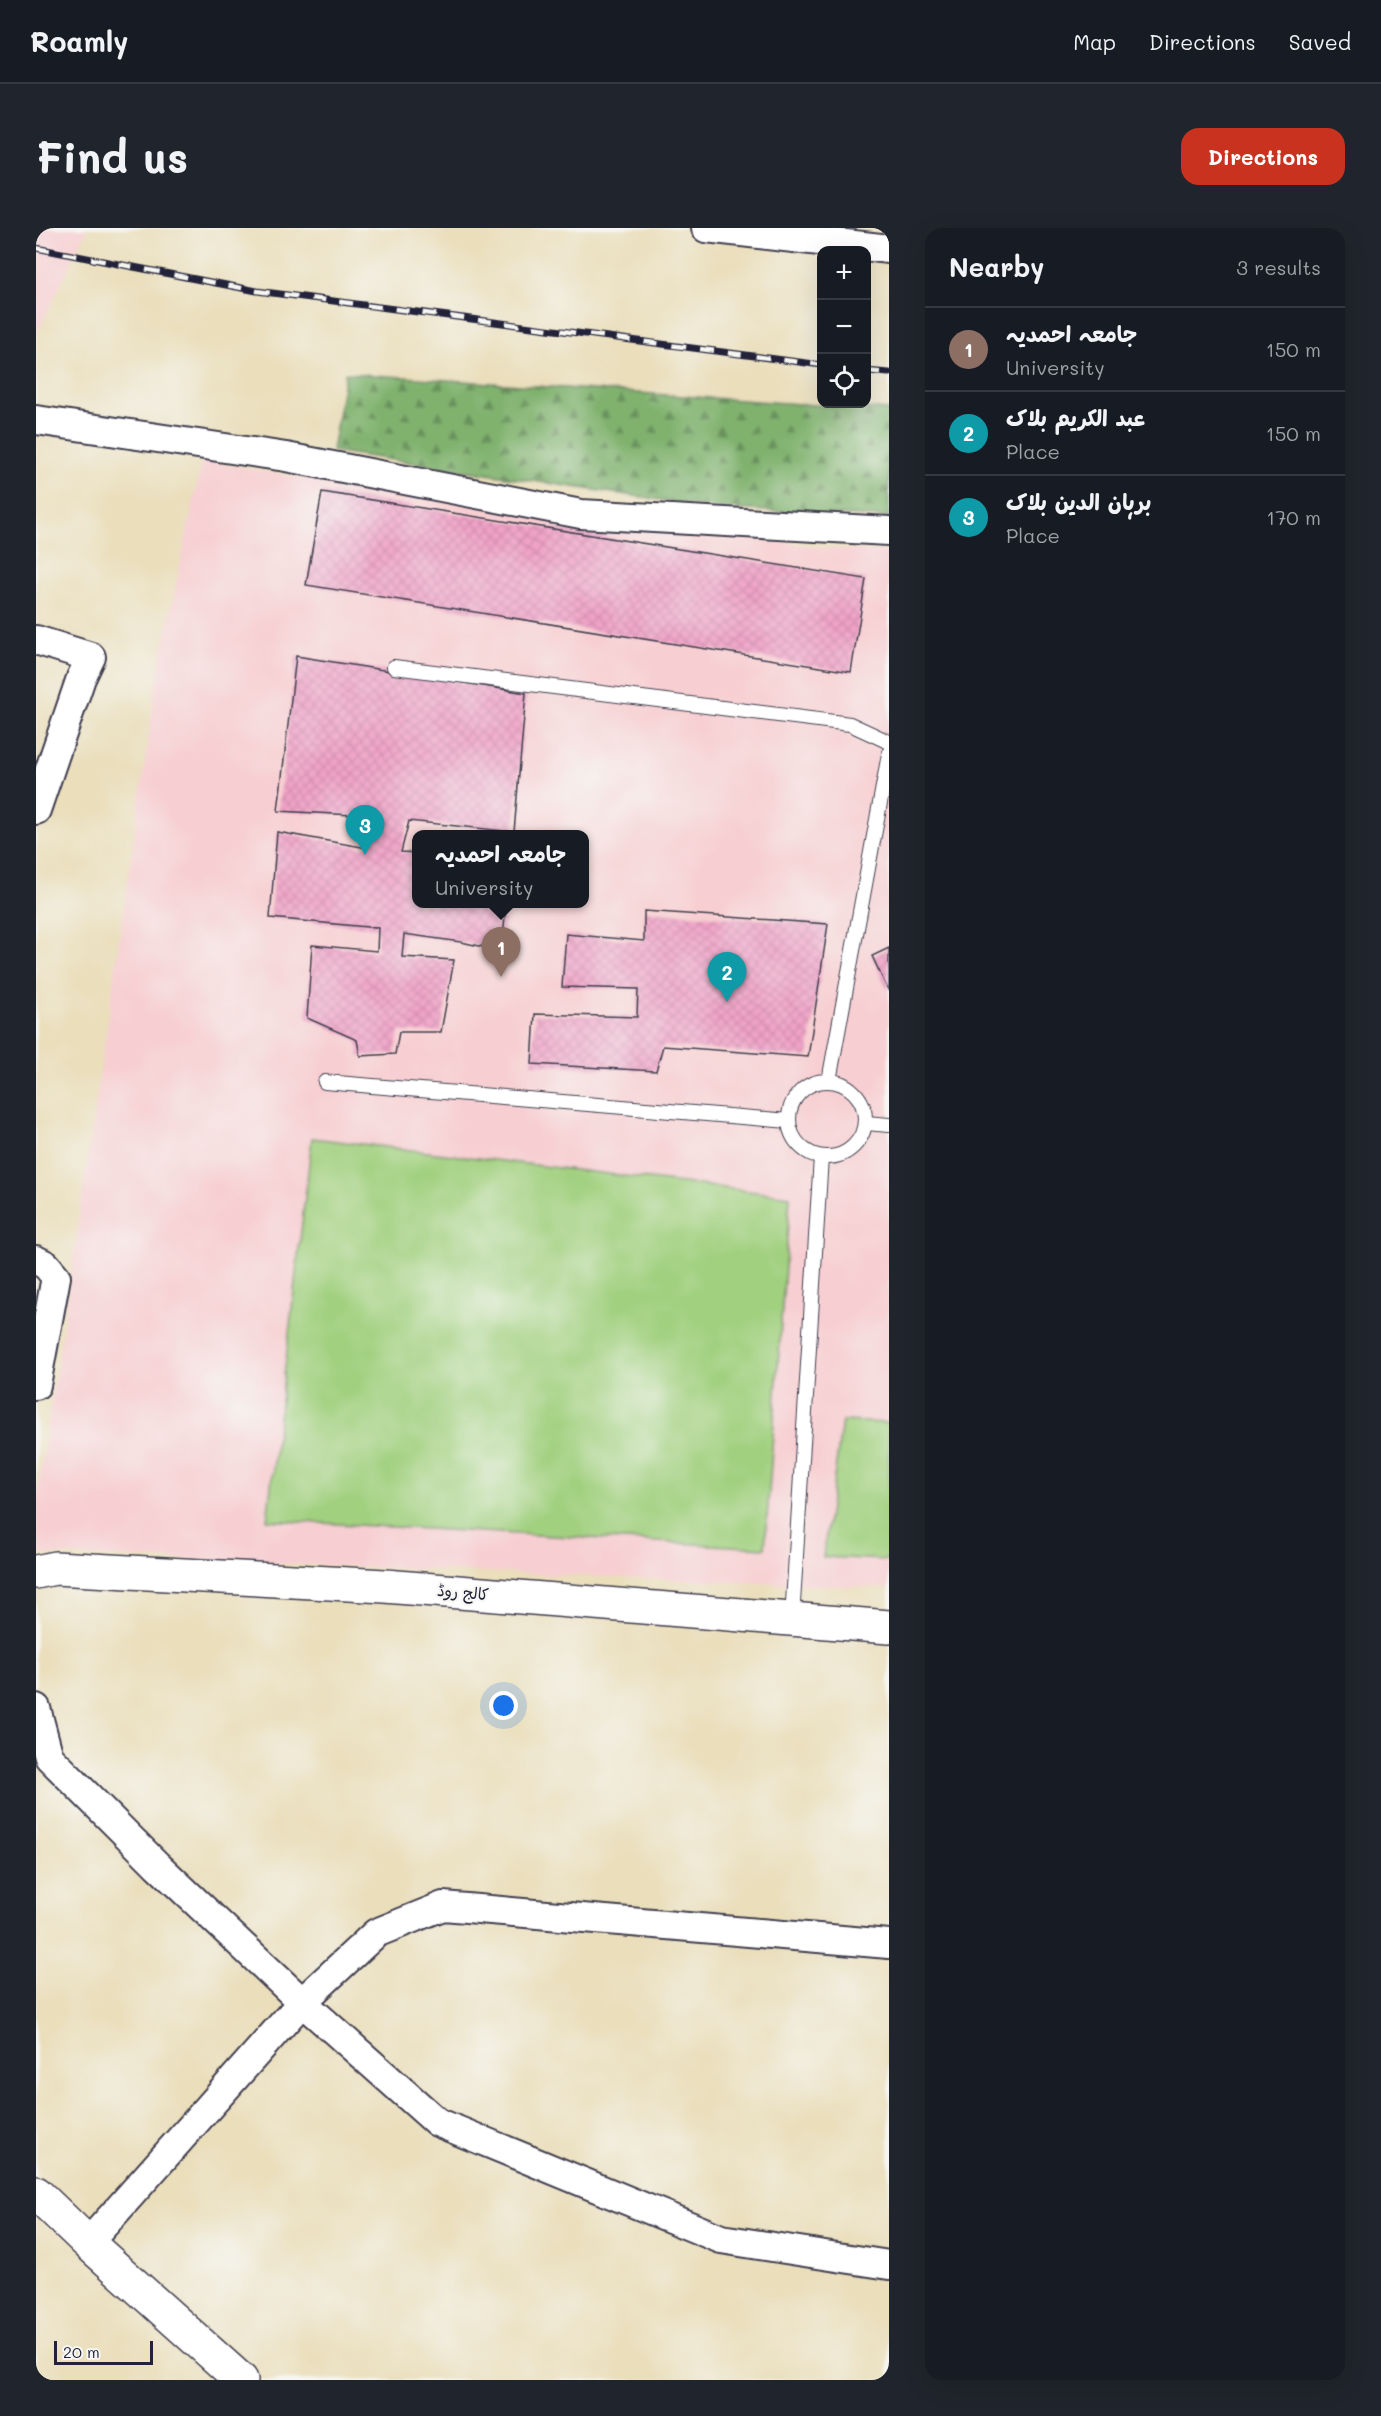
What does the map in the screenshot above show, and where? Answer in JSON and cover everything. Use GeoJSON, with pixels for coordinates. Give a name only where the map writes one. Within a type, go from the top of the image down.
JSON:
{"type":"FeatureCollection","features":[{"type":"Feature","properties":{"kind":"main road","name":"کالج روڈ"},"geometry":{"type":"LineString","coordinates":[[36,1572],[55,1568],[373,1585],[889,1627]]}},
{"type":"Feature","properties":{"kind":"main road"},"geometry":{"type":"LineString","coordinates":[[36,2193],[88,2243],[241,2380]]}},
{"type":"Feature","properties":{"kind":"street"},"geometry":{"type":"LineString","coordinates":[[706,228],[889,249]]}},
{"type":"Feature","properties":{"kind":"street"},"geometry":{"type":"LineString","coordinates":[[36,420],[286,457],[581,514],[889,531]]}},
{"type":"Feature","properties":{"kind":"street"},"geometry":{"type":"LineString","coordinates":[[36,640],[91,657],[81,678],[36,810]]}},
{"type":"Feature","properties":{"kind":"street"},"geometry":{"type":"LineString","coordinates":[[36,1260],[46,1265],[56,1277],[36,1385]]}},
{"type":"Feature","properties":{"kind":"street"},"geometry":{"type":"LineString","coordinates":[[36,1708],[49,1757],[157,1865],[302,2002],[437,2122],[722,2239],[889,2265]]}},
{"type":"Feature","properties":{"kind":"street"},"geometry":{"type":"LineString","coordinates":[[88,2243],[302,2002],[375,1933],[442,1906],[889,1944]]}},
{"type":"Feature","properties":{"kind":"lane"},"geometry":{"type":"LineString","coordinates":[[394,667],[850,724],[889,741]]}},
{"type":"Feature","properties":{"kind":"lane"},"geometry":{"type":"LineString","coordinates":[[829,1081],[889,754]]}},
{"type":"Feature","properties":{"kind":"lane"},"geometry":{"type":"LineString","coordinates":[[829,1081],[841,1083],[860,1099],[866,1123],[855,1145],[845,1153],[833,1157],[821,1157],[809,1152],[799,1144],[792,1134],[789,1121],[796,1098],[805,1088],[829,1081]]}},
{"type":"Feature","properties":{"kind":"lane"},"geometry":{"type":"LineString","coordinates":[[325,1082],[789,1121]]}},
{"type":"Feature","properties":{"kind":"lane"},"geometry":{"type":"LineString","coordinates":[[866,1123],[889,1125]]}},
{"type":"Feature","properties":{"kind":"lane"},"geometry":{"type":"LineString","coordinates":[[792,1619],[821,1157]]}},
{"type":"Feature","properties":{"kind":"shaded area"},"geometry":{"type":"Polygon","coordinates":[[[36,228],[88,228],[36,335],[36,228]]]}},
{"type":"Feature","properties":{"kind":"shaded area"},"geometry":{"type":"Polygon","coordinates":[[[202,460],[304,478],[828,548],[889,551],[889,1588],[36,1554],[36,1501],[158,672],[202,460]]]}},
{"type":"Feature","properties":{"kind":"green space"},"geometry":{"type":"Polygon","coordinates":[[[345,373],[817,405],[817,408],[889,410],[889,518],[715,508],[332,451],[345,373]]]}},
{"type":"Feature","properties":{"kind":"green space"},"geometry":{"type":"Polygon","coordinates":[[[312,1138],[790,1196],[765,1548],[267,1520],[312,1138]]]}},
{"type":"Feature","properties":{"kind":"green space"},"geometry":{"type":"Polygon","coordinates":[[[842,1421],[889,1423],[889,1560],[823,1557],[842,1421]]]}},
{"type":"Feature","properties":{"kind":"building"},"geometry":{"type":"Polygon","coordinates":[[[322,492],[866,579],[851,672],[306,585],[322,492]]]}},
{"type":"Feature","properties":{"kind":"building"},"geometry":{"type":"Polygon","coordinates":[[[296,656],[526,693],[514,830],[409,821],[401,852],[412,853],[412,908],[506,908],[502,951],[461,942],[404,934],[402,957],[454,960],[441,1032],[399,1032],[395,1054],[360,1056],[357,1040],[307,1018],[312,945],[377,951],[378,928],[270,918],[277,832],[367,848],[372,816],[278,811],[296,656]]]}},
{"type":"Feature","properties":{"kind":"building"},"geometry":{"type":"Polygon","coordinates":[[[644,911],[828,924],[808,1057],[663,1046],[656,1071],[532,1064],[535,1014],[637,1017],[638,989],[562,987],[566,934],[644,941],[644,911]]]}},
{"type":"Feature","properties":{"kind":"building"},"geometry":{"type":"Polygon","coordinates":[[[889,948],[889,992],[872,956],[889,948]]]}},
{"type":"Feature","properties":{"kind":"railway"},"geometry":{"type":"LineString","coordinates":[[36,248],[257,291],[817,364]]}},
{"type":"Feature","properties":{"kind":"railway"},"geometry":{"type":"LineString","coordinates":[[871,371],[889,373]]}},
{"type":"Feature","properties":{"kind":"place","name":"برہان الدین بلاک"},"geometry":{"type":"Point","coordinates":[365,855]}},
{"type":"Feature","properties":{"kind":"place","name":"جامعہ احمدیہ"},"geometry":{"type":"Point","coordinates":[501,977]}},
{"type":"Feature","properties":{"kind":"place","name":"عبد الکریم بلاک"},"geometry":{"type":"Point","coordinates":[727,1002]}}]}
